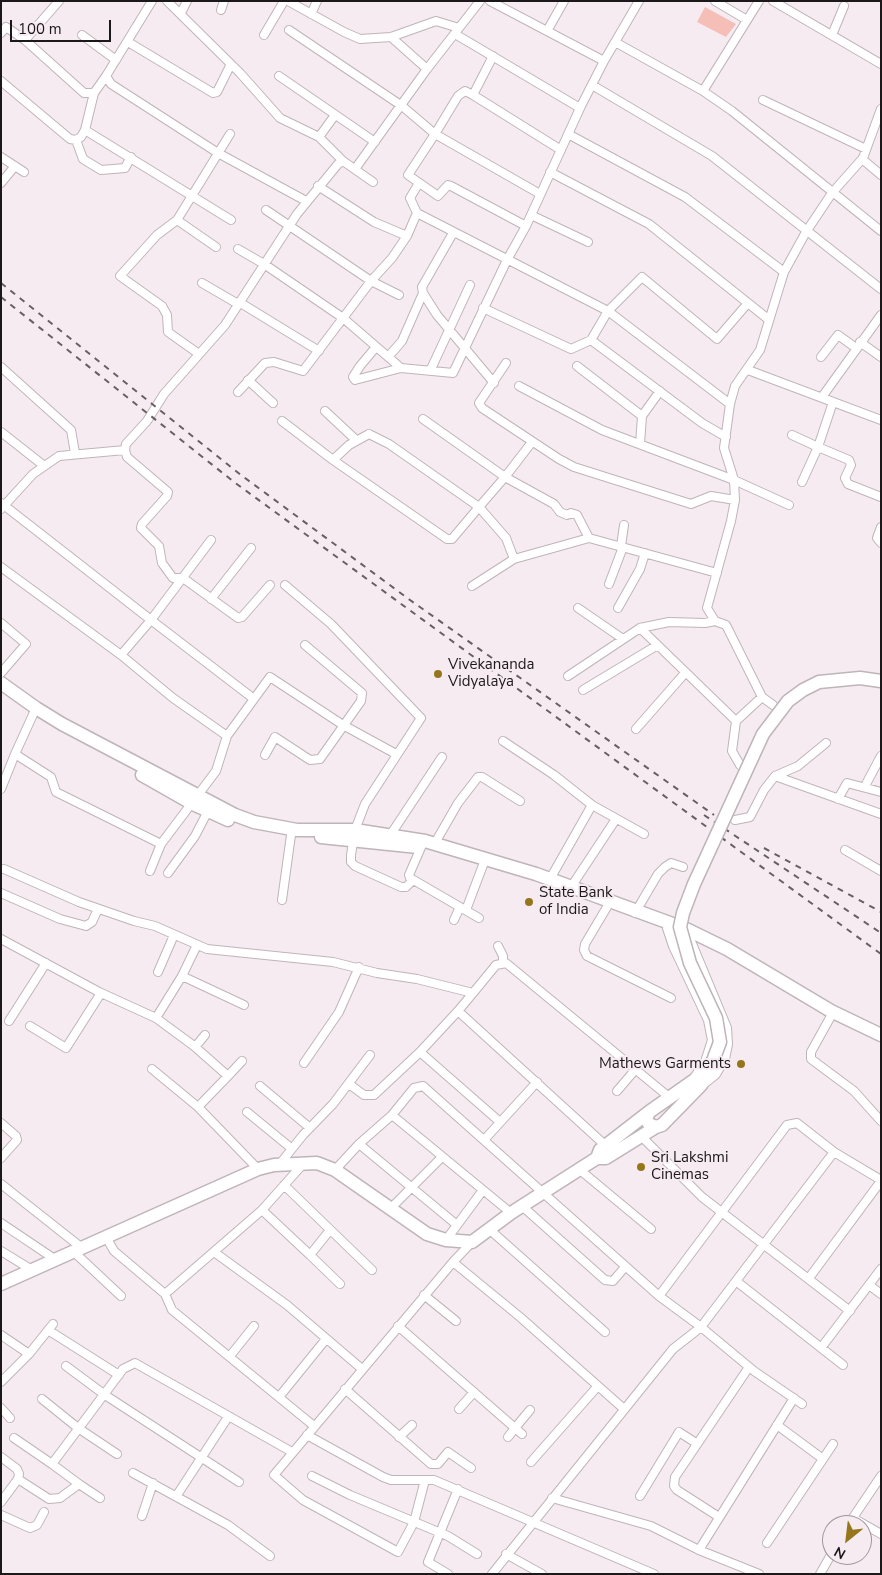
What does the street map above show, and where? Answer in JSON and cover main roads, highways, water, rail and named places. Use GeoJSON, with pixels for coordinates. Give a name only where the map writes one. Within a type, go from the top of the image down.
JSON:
{"type":"FeatureCollection","features":[{"type":"Feature","properties":{"kind":"main road"},"geometry":{"type":"LineString","coordinates":[[597,1158],[606,1158],[656,1126],[662,1125],[709,1069],[720,1042],[716,1018],[690,963],[680,927],[694,884],[763,734],[788,702],[803,690],[819,682],[860,678],[881,681]]}},
{"type":"Feature","properties":{"kind":"main road"},"geometry":{"type":"LineString","coordinates":[[1,683],[35,712]]}},
{"type":"Feature","properties":{"kind":"main road"},"geometry":{"type":"LineString","coordinates":[[1,692],[196,800],[254,822],[297,830],[427,844],[607,907],[635,913],[686,929],[727,949],[831,1011],[881,1035]]}},
{"type":"Feature","properties":{"kind":"main road"},"geometry":{"type":"LineString","coordinates":[[196,800],[208,811],[250,829],[291,835],[391,834],[550,879],[688,936],[881,1042]]}},
{"type":"Feature","properties":{"kind":"main road"},"geometry":{"type":"LineString","coordinates":[[2,1282],[56,1260],[258,1169],[279,1165],[317,1163],[335,1170],[427,1234],[446,1240],[472,1242],[516,1210],[597,1158],[600,1150],[649,1112],[698,1082]]}},
{"type":"Feature","properties":{"kind":"main road"},"geometry":{"type":"LineString","coordinates":[[649,1112],[646,1119],[649,1124],[656,1126]]}},
{"type":"Feature","properties":{"kind":"railway"},"geometry":{"type":"LineString","coordinates":[[1,283],[241,475],[410,600],[714,815]]}},
{"type":"Feature","properties":{"kind":"railway"},"geometry":{"type":"LineString","coordinates":[[1,297],[234,482],[881,954]]}},
{"type":"Feature","properties":{"kind":"railway"},"geometry":{"type":"LineString","coordinates":[[704,815],[881,933]]}},
{"type":"Feature","properties":{"kind":"railway"},"geometry":{"type":"LineString","coordinates":[[764,848],[881,912]]}},
{"type":"Feature","properties":{"kind":"place","name":"Vivekananda Vidyalaya"},"geometry":{"type":"Point","coordinates":[438,674]}},
{"type":"Feature","properties":{"kind":"place","name":"State Bank of India"},"geometry":{"type":"Point","coordinates":[529,902]}},
{"type":"Feature","properties":{"kind":"place","name":"Mathews Garments"},"geometry":{"type":"Point","coordinates":[741,1064]}},
{"type":"Feature","properties":{"kind":"place","name":"Sri Lakshmi Cinemas"},"geometry":{"type":"Point","coordinates":[641,1167]}}]}
